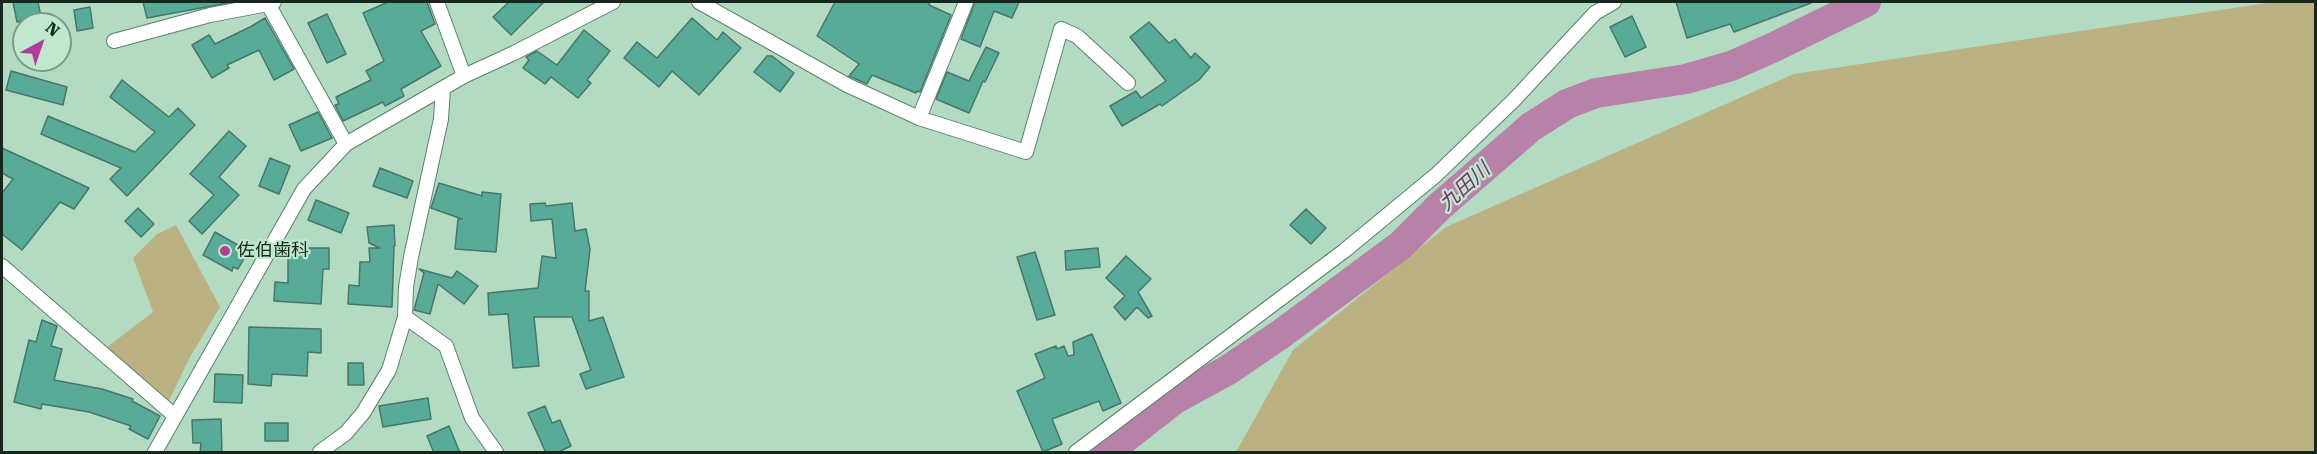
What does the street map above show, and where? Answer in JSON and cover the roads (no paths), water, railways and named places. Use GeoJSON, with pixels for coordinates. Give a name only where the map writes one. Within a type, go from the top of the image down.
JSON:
{"type":"FeatureCollection","features":[{"type":"Feature","properties":{"kind":"street"},"geometry":{"type":"LineString","coordinates":[[437,2],[464,75]]}},
{"type":"Feature","properties":{"kind":"street"},"geometry":{"type":"LineString","coordinates":[[155,453],[304,189],[346,144],[464,75],[514,53],[613,2]]}},
{"type":"Feature","properties":{"kind":"street"},"geometry":{"type":"LineString","coordinates":[[699,2],[847,85],[919,118],[1026,152],[1061,29],[1077,36],[1128,83]]}},
{"type":"Feature","properties":{"kind":"street"},"geometry":{"type":"LineString","coordinates":[[919,118],[966,2]]}},
{"type":"Feature","properties":{"kind":"street"},"geometry":{"type":"LineString","coordinates":[[1076,453],[1344,251],[1436,175],[1514,100],[1595,13],[1614,2]]}},
{"type":"Feature","properties":{"kind":"street"},"geometry":{"type":"LineString","coordinates":[[114,41],[210,15],[271,3],[346,144]]}},
{"type":"Feature","properties":{"kind":"street"},"geometry":{"type":"LineString","coordinates":[[320,453],[346,433],[363,413],[388,370],[405,317],[406,287],[411,257],[441,119],[442,89]]}},
{"type":"Feature","properties":{"kind":"street"},"geometry":{"type":"LineString","coordinates":[[2,266],[175,416]]}},
{"type":"Feature","properties":{"kind":"street"},"geometry":{"type":"LineString","coordinates":[[405,317],[446,346],[472,418],[496,453]]}},
{"type":"Feature","properties":{"kind":"waterway","name":"九田川"},"geometry":{"type":"LineString","coordinates":[[1102,452],[1116,445],[1175,399],[1228,370],[1281,334],[1401,245],[1440,206],[1531,127],[1567,104],[1596,93],[1686,79],[1731,66],[1866,2]]}},
{"type":"Feature","properties":{"kind":"place","name":"佐伯歯科"},"geometry":{"type":"Point","coordinates":[225,251]}}]}
